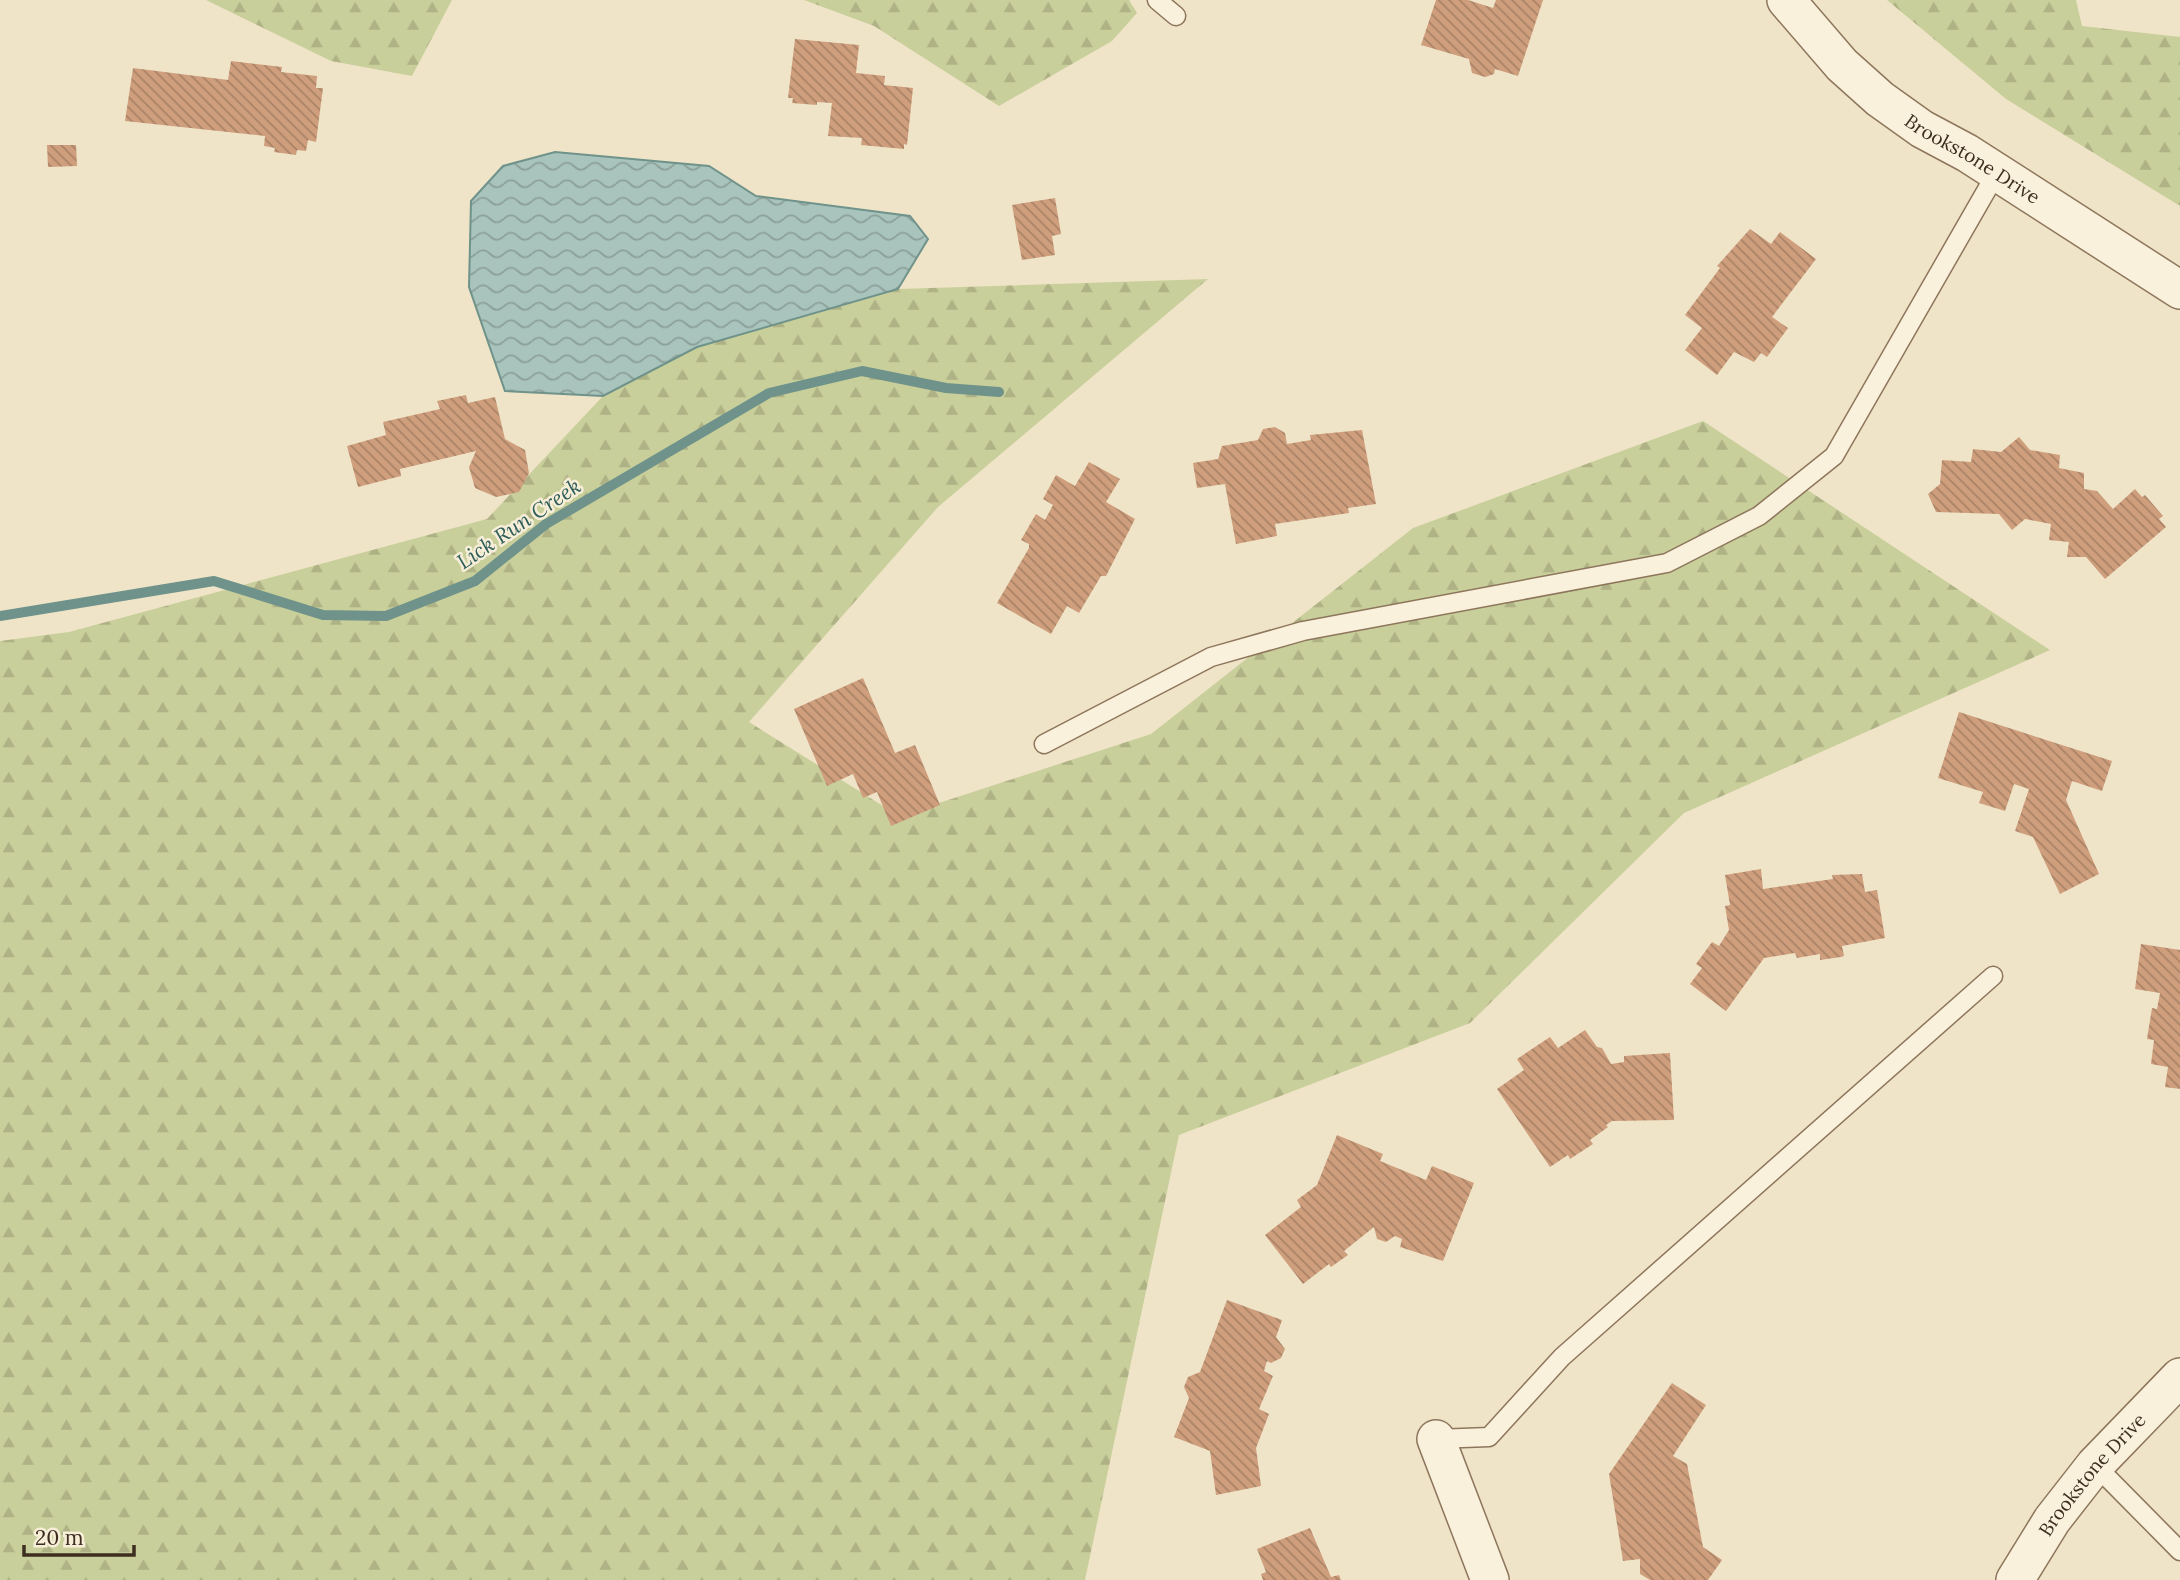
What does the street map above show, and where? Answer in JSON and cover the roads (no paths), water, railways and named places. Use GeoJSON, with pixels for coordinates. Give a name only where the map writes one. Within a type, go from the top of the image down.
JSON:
{"type":"FeatureCollection","features":[{"type":"Feature","properties":{"kind":"street","name":"Brookstone Drive"},"geometry":{"type":"LineString","coordinates":[[1786,0],[1842,65],[1880,99],[1922,129],[1997,173],[2180,290]]}},
{"type":"Feature","properties":{"kind":"street","name":"Brookstone Drive"},"geometry":{"type":"LineString","coordinates":[[2015,1580],[2052,1520],[2095,1465],[2180,1377]]}},
{"type":"Feature","properties":{"kind":"street"},"geometry":{"type":"LineString","coordinates":[[1436,1438],[1490,1580]]}},
{"type":"Feature","properties":{"kind":"lane"},"geometry":{"type":"LineString","coordinates":[[1157,0],[1176,16]]}},
{"type":"Feature","properties":{"kind":"lane"},"geometry":{"type":"LineString","coordinates":[[1044,744],[1211,657],[1303,631],[1667,563],[1759,516],[1834,456],[1997,173]]}},
{"type":"Feature","properties":{"kind":"lane"},"geometry":{"type":"LineString","coordinates":[[1436,1438],[1489,1437],[1562,1357],[1993,976]]}},
{"type":"Feature","properties":{"kind":"lane"},"geometry":{"type":"LineString","coordinates":[[2095,1465],[2180,1551]]}},
{"type":"Feature","properties":{"kind":"water"},"geometry":{"type":"Polygon","coordinates":[[[555,152],[709,166],[756,196],[910,216],[928,239],[898,289],[697,347],[603,396],[505,391],[469,287],[471,201],[503,166],[555,152]]]}},
{"type":"Feature","properties":{"kind":"waterway","name":"Lick Run Creek"},"geometry":{"type":"LineString","coordinates":[[0,616],[214,581],[323,615],[386,616],[475,581],[546,524],[769,393],[862,371],[946,388],[999,392]]}}]}
